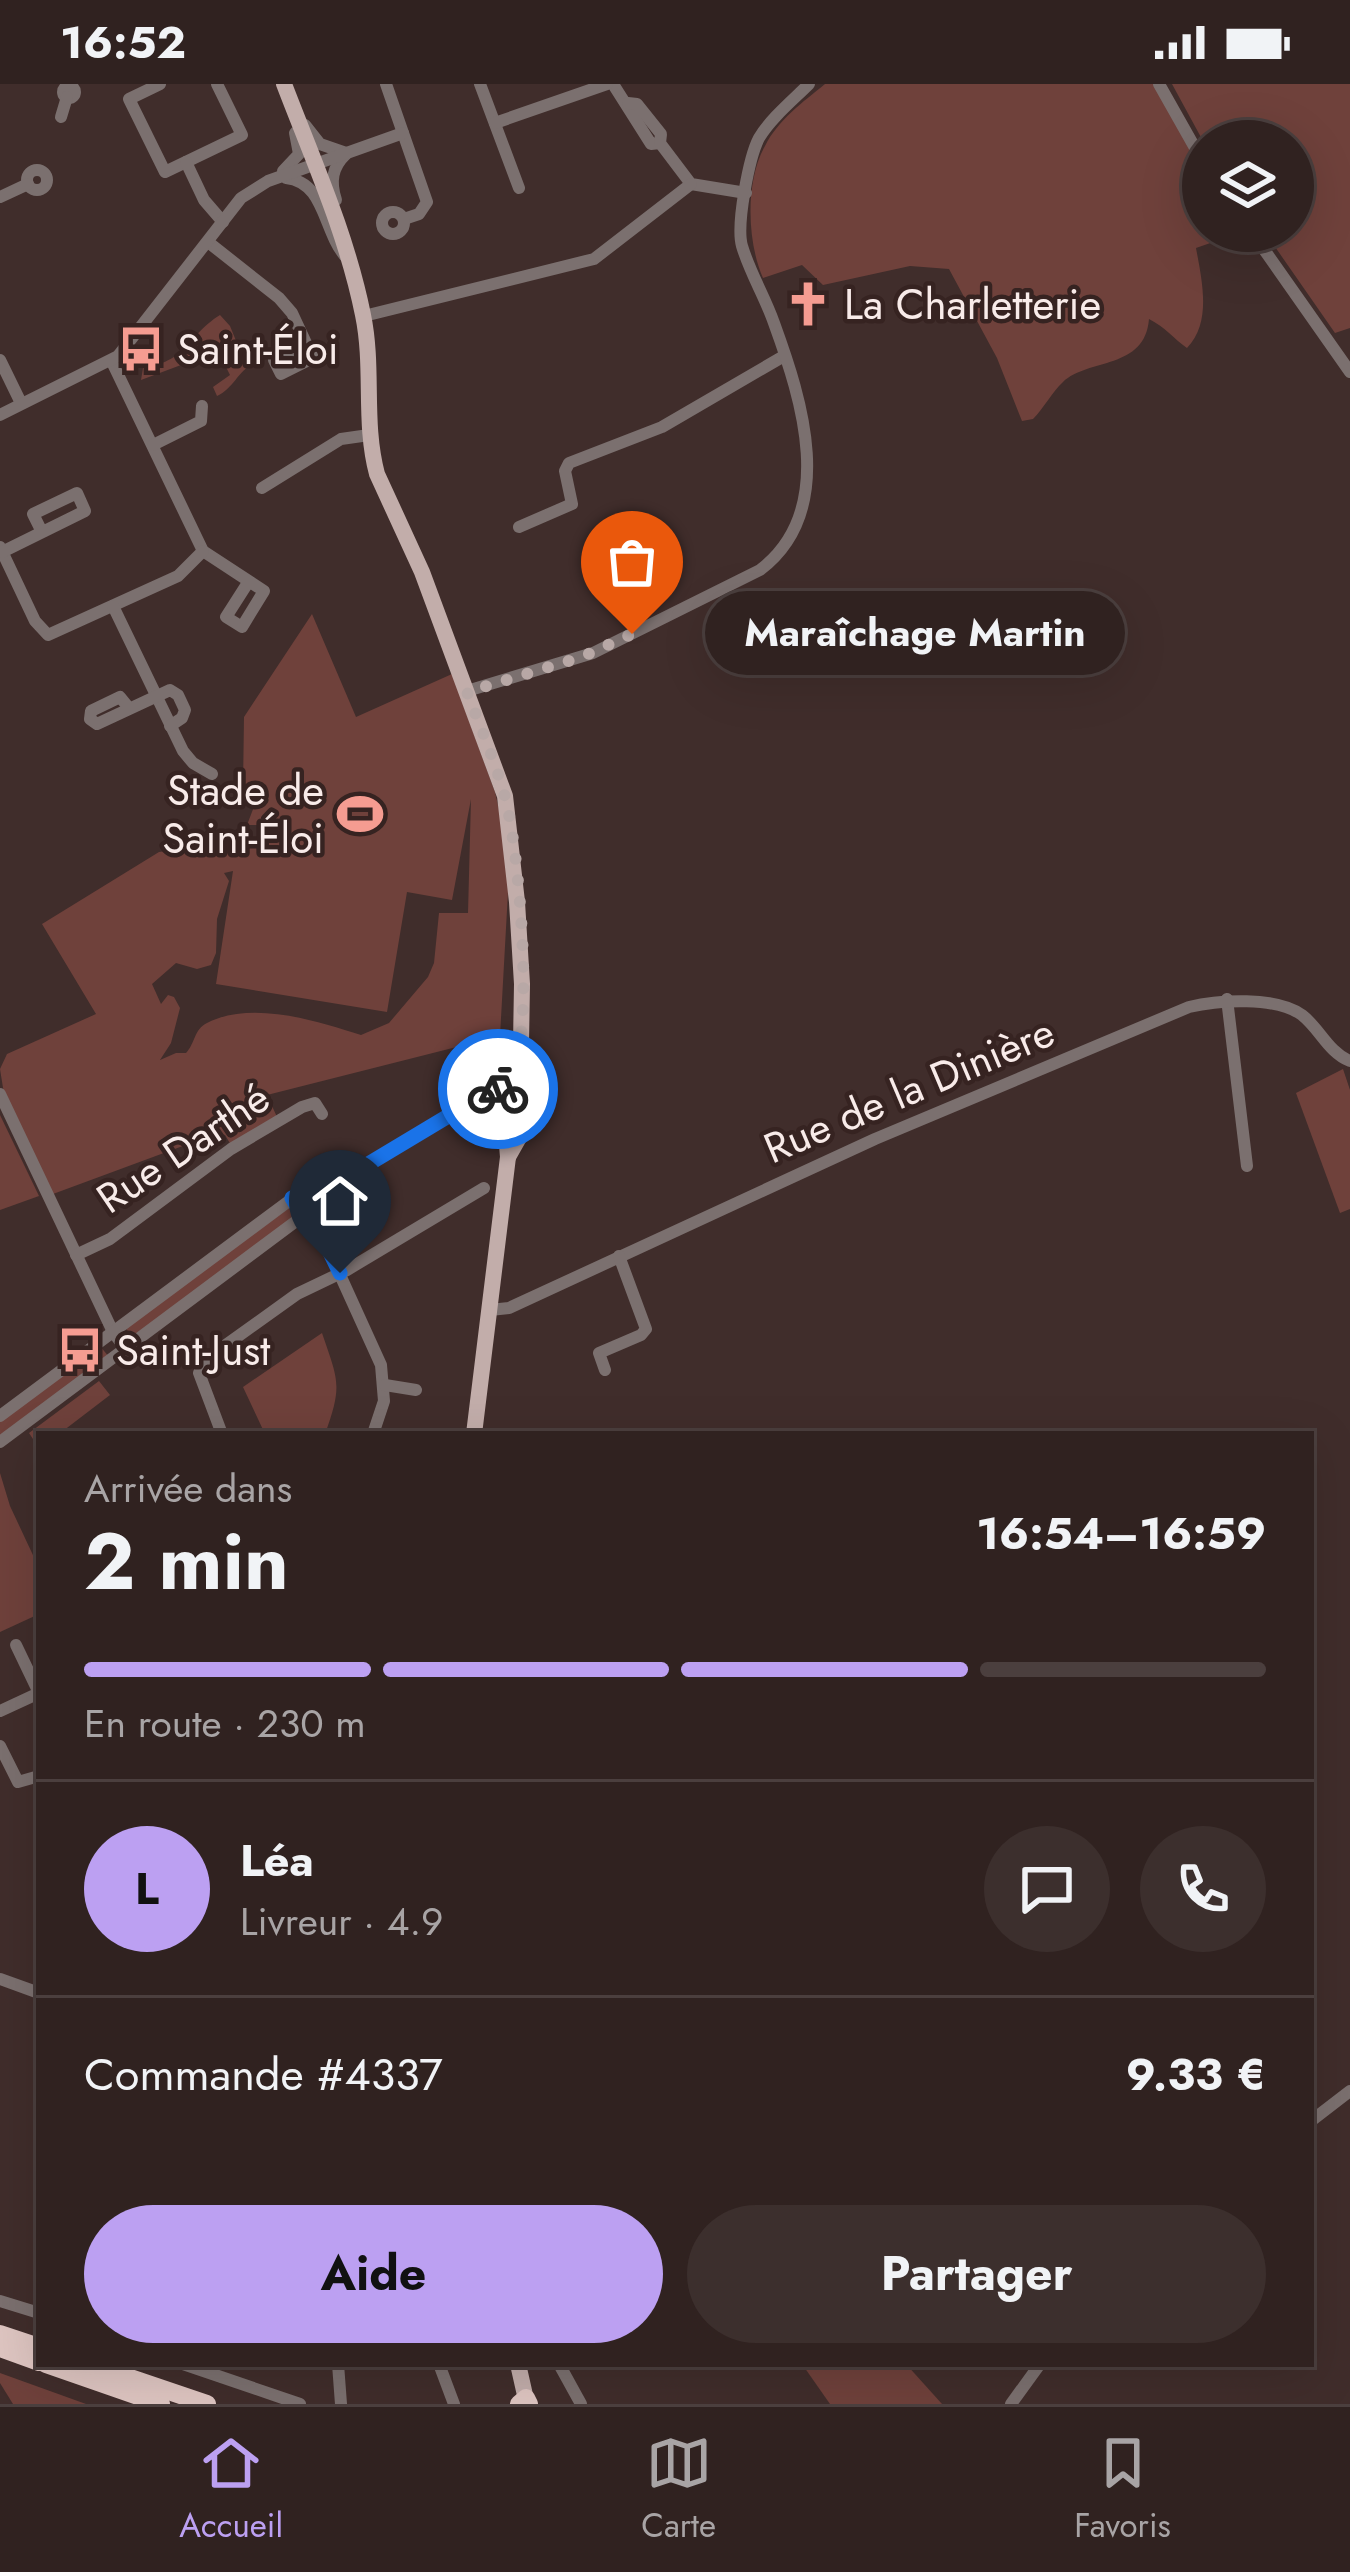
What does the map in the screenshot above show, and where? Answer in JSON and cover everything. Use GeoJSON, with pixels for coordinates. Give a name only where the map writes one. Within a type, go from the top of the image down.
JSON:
{"type":"FeatureCollection","features":[{"type":"Feature","properties":{"kind":"highway"},"geometry":{"type":"LineString","coordinates":[[0,2334],[36,2346]]}},
{"type":"Feature","properties":{"kind":"highway"},"geometry":{"type":"LineString","coordinates":[[0,2348],[36,2361]]}},
{"type":"Feature","properties":{"kind":"highway"},"geometry":{"type":"LineString","coordinates":[[54,2367],[161,2404]]}},
{"type":"Feature","properties":{"kind":"highway"},"geometry":{"type":"LineString","coordinates":[[98,2367],[207,2404]]}},
{"type":"Feature","properties":{"kind":"main road"},"geometry":{"type":"LineString","coordinates":[[280,84],[316,164],[364,316],[369,435],[381,486],[422,572],[510,821],[522,984],[519,1082],[499,1110],[508,1157],[474,1431]]}},
{"type":"Feature","properties":{"kind":"main road"},"geometry":{"type":"LineString","coordinates":[[508,1157],[538,1104],[537,1093],[519,1082]]}},
{"type":"Feature","properties":{"kind":"main road"},"geometry":{"type":"LineString","coordinates":[[499,1110],[524,1123]]}},
{"type":"Feature","properties":{"kind":"main road"},"geometry":{"type":"LineString","coordinates":[[519,2367],[525,2402]]}},
{"type":"Feature","properties":{"kind":"street"},"geometry":{"type":"LineString","coordinates":[[160,84],[129,99],[165,172],[242,135],[217,84]]}},
{"type":"Feature","properties":{"kind":"street"},"geometry":{"type":"LineString","coordinates":[[279,177],[299,154],[280,84]]}},
{"type":"Feature","properties":{"kind":"street"},"geometry":{"type":"LineString","coordinates":[[386,84],[427,202],[419,214],[404,219]]}},
{"type":"Feature","properties":{"kind":"street"},"geometry":{"type":"LineString","coordinates":[[481,84],[519,188]]}},
{"type":"Feature","properties":{"kind":"street"},"geometry":{"type":"LineString","coordinates":[[495,123],[610,84],[628,103],[629,114],[651,144],[660,143],[691,184],[746,193]]}},
{"type":"Feature","properties":{"kind":"street"},"geometry":{"type":"LineString","coordinates":[[467,692],[593,653],[752,575],[780,554],[800,520],[808,468],[804,428],[784,356],[742,247],[746,193],[760,136],[809,84]]}},
{"type":"Feature","properties":{"kind":"street"},"geometry":{"type":"LineString","coordinates":[[1159,84],[1182,125]]}},
{"type":"Feature","properties":{"kind":"street"},"geometry":{"type":"LineString","coordinates":[[61,117],[70,90]]}},
{"type":"Feature","properties":{"kind":"street"},"geometry":{"type":"LineString","coordinates":[[298,121],[320,144],[347,153]]}},
{"type":"Feature","properties":{"kind":"street"},"geometry":{"type":"LineString","coordinates":[[205,200],[222,203],[241,198],[279,177],[403,133]]}},
{"type":"Feature","properties":{"kind":"street"},"geometry":{"type":"LineString","coordinates":[[347,153],[336,163],[334,194],[358,261],[356,288]]}},
{"type":"Feature","properties":{"kind":"street"},"geometry":{"type":"LineString","coordinates":[[186,162],[205,200],[223,222]]}},
{"type":"Feature","properties":{"kind":"street"},"geometry":{"type":"LineString","coordinates":[[0,197],[28,184],[28,173],[43,165]]}},
{"type":"Feature","properties":{"kind":"street"},"geometry":{"type":"LineString","coordinates":[[279,177],[302,179],[314,190],[332,240],[347,258]]}},
{"type":"Feature","properties":{"kind":"street"},"geometry":{"type":"LineString","coordinates":[[364,316],[600,256],[691,184]]}},
{"type":"Feature","properties":{"kind":"street"},"geometry":{"type":"LineString","coordinates":[[0,415],[112,362],[241,198]]}},
{"type":"Feature","properties":{"kind":"street"},"geometry":{"type":"LineString","coordinates":[[208,242],[279,298],[292,313],[306,344]]}},
{"type":"Feature","properties":{"kind":"street"},"geometry":{"type":"LineString","coordinates":[[1266,252],[1350,372]]}},
{"type":"Feature","properties":{"kind":"street"},"geometry":{"type":"LineString","coordinates":[[519,527],[572,504],[565,471],[569,463],[662,427],[784,356]]}},
{"type":"Feature","properties":{"kind":"street"},"geometry":{"type":"LineString","coordinates":[[0,361],[21,404]]}},
{"type":"Feature","properties":{"kind":"street"},"geometry":{"type":"LineString","coordinates":[[112,362],[203,551],[265,591],[242,627],[226,617],[249,581]]}},
{"type":"Feature","properties":{"kind":"street"},"geometry":{"type":"LineString","coordinates":[[153,445],[202,421],[202,406]]}},
{"type":"Feature","properties":{"kind":"street"},"geometry":{"type":"LineString","coordinates":[[262,488],[341,439],[369,435]]}},
{"type":"Feature","properties":{"kind":"street"},"geometry":{"type":"LineString","coordinates":[[42,532],[1,550],[6,578],[48,634],[178,576],[203,551]]}},
{"type":"Feature","properties":{"kind":"street"},"geometry":{"type":"LineString","coordinates":[[113,606],[187,757],[212,774]]}},
{"type":"Feature","properties":{"kind":"street"},"geometry":{"type":"LineString","coordinates":[[129,708],[156,696]]}},
{"type":"Feature","properties":{"kind":"street"},"geometry":{"type":"LineString","coordinates":[[1227,999],[1247,1166]]}},
{"type":"Feature","properties":{"kind":"street","name":"Rue de la Dinière"},"geometry":{"type":"LineString","coordinates":[[490,1310],[509,1308],[874,1138],[1189,1007],[1227,999],[1300,1014],[1335,1052],[1350,1061]]}},
{"type":"Feature","properties":{"kind":"street"},"geometry":{"type":"LineString","coordinates":[[0,1094],[125,1349]]}},
{"type":"Feature","properties":{"kind":"street","name":"Rue Darthé"},"geometry":{"type":"LineString","coordinates":[[76,1255],[110,1239],[231,1149],[302,1107],[315,1103],[322,1114]]}},
{"type":"Feature","properties":{"kind":"street"},"geometry":{"type":"LineString","coordinates":[[0,1442],[309,1208],[461,1110],[499,1110]]}},
{"type":"Feature","properties":{"kind":"street"},"geometry":{"type":"LineString","coordinates":[[0,1416],[310,1188],[309,1208],[377,1353],[385,1385],[374,1431]]}},
{"type":"Feature","properties":{"kind":"street"},"geometry":{"type":"LineString","coordinates":[[221,1431],[200,1378],[202,1364],[297,1294],[484,1188]]}},
{"type":"Feature","properties":{"kind":"street"},"geometry":{"type":"LineString","coordinates":[[605,1370],[599,1353],[646,1329],[619,1256]]}},
{"type":"Feature","properties":{"kind":"street"},"geometry":{"type":"LineString","coordinates":[[385,1385],[416,1390]]}},
{"type":"Feature","properties":{"kind":"street"},"geometry":{"type":"LineString","coordinates":[[16,1645],[36,1687]]}},
{"type":"Feature","properties":{"kind":"street"},"geometry":{"type":"LineString","coordinates":[[0,1711],[36,1694]]}},
{"type":"Feature","properties":{"kind":"street"},"geometry":{"type":"LineString","coordinates":[[0,1746],[18,1782],[36,1777]]}},
{"type":"Feature","properties":{"kind":"street"},"geometry":{"type":"LineString","coordinates":[[0,1979],[36,1992]]}},
{"type":"Feature","properties":{"kind":"street"},"geometry":{"type":"LineString","coordinates":[[1314,2119],[1350,2091]]}},
{"type":"Feature","properties":{"kind":"street"},"geometry":{"type":"LineString","coordinates":[[0,2301],[36,2313]]}},
{"type":"Feature","properties":{"kind":"street"},"geometry":{"type":"LineString","coordinates":[[192,2367],[300,2404]]}},
{"type":"Feature","properties":{"kind":"street"},"geometry":{"type":"LineString","coordinates":[[338,2367],[341,2404]]}},
{"type":"Feature","properties":{"kind":"street"},"geometry":{"type":"LineString","coordinates":[[440,2367],[454,2404]]}},
{"type":"Feature","properties":{"kind":"street"},"geometry":{"type":"LineString","coordinates":[[562,2367],[581,2404]]}},
{"type":"Feature","properties":{"kind":"street"},"geometry":{"type":"LineString","coordinates":[[1011,2404],[1038,2367]]}},
{"type":"Feature","properties":{"kind":"shaded area"},"geometry":{"type":"Polygon","coordinates":[[[825,84],[1155,84],[1182,134],[1182,252],[1197,252],[1203,301],[1195,338],[1187,348],[1149,319],[1137,347],[1114,361],[1074,374],[1033,419],[1022,421],[997,358],[949,269],[910,266],[823,285],[802,265],[763,278],[750,212],[754,176],[765,146],[792,112],[825,84]]]}},
{"type":"Feature","properties":{"kind":"shaded area"},"geometry":{"type":"Polygon","coordinates":[[[1172,84],[1350,84],[1350,328],[1335,333],[1279,252],[1314,252],[1314,120],[1192,120],[1172,84]]]}},
{"type":"Feature","properties":{"kind":"shaded area"},"geometry":{"type":"Polygon","coordinates":[[[220,315],[230,326],[243,358],[254,363],[228,389],[217,396],[213,387],[230,375],[220,355],[213,353],[141,380],[143,368],[180,353],[220,315]]]}},
{"type":"Feature","properties":{"kind":"shaded area"},"geometry":{"type":"Polygon","coordinates":[[[312,614],[356,717],[452,674],[495,792],[505,836],[509,874],[500,1036],[267,1095],[277,1117],[231,1145],[218,1133],[53,1194],[4,1094],[0,1069],[7,1054],[96,1014],[42,924],[159,852],[202,846],[247,829],[260,851],[263,825],[247,825],[255,804],[243,788],[244,717],[312,614]],[[471,799],[452,900],[407,892],[387,1012],[216,984],[233,871],[224,873],[229,881],[217,919],[211,965],[197,969],[176,963],[152,984],[161,1004],[168,995],[180,1008],[171,1043],[160,1060],[186,1053],[200,1029],[225,1016],[284,1015],[361,1035],[389,1023],[428,977],[439,913],[468,913],[471,799]]]}},
{"type":"Feature","properties":{"kind":"shaded area"},"geometry":{"type":"Polygon","coordinates":[[[1343,1069],[1350,1090],[1350,1209],[1340,1213],[1296,1093],[1343,1069]]]}},
{"type":"Feature","properties":{"kind":"shaded area"},"geometry":{"type":"Polygon","coordinates":[[[0,1115],[39,1196],[0,1210],[0,1115]]]}},
{"type":"Feature","properties":{"kind":"shaded area"},"geometry":{"type":"Polygon","coordinates":[[[289,1208],[294,1217],[133,1339],[125,1327],[289,1208]]]}},
{"type":"Feature","properties":{"kind":"shaded area"},"geometry":{"type":"Polygon","coordinates":[[[322,1333],[336,1383],[326,1431],[264,1431],[243,1387],[322,1333]]]}},
{"type":"Feature","properties":{"kind":"shaded area"},"geometry":{"type":"Polygon","coordinates":[[[100,1346],[109,1357],[0,1438],[0,1421],[100,1346]]]}},
{"type":"Feature","properties":{"kind":"shaded area"},"geometry":{"type":"Polygon","coordinates":[[[99,1381],[110,1395],[63,1431],[36,1431],[36,1444],[29,1433],[99,1381]]]}},
{"type":"Feature","properties":{"kind":"shaded area"},"geometry":{"type":"Polygon","coordinates":[[[0,1473],[36,1562],[36,1615],[0,1632],[0,1473]]]}},
{"type":"Feature","properties":{"kind":"shaded area"},"geometry":{"type":"Polygon","coordinates":[[[804,2367],[909,2367],[942,2404],[830,2404],[804,2367]]]}},
{"type":"Feature","properties":{"kind":"shaded area"},"geometry":{"type":"Polygon","coordinates":[[[0,2373],[86,2404],[13,2404],[0,2383],[0,2373]]]}},
{"type":"Feature","properties":{"kind":"way so far"},"geometry":{"type":"LineString","coordinates":[[498,1089],[510,1081],[521,1043],[514,856],[505,796],[467,692],[582,657],[632,634]]}},
{"type":"Feature","properties":{"kind":"place","name":"La Charletterie"},"geometry":{"type":"Point","coordinates":[808,304]}},
{"type":"Feature","properties":{"kind":"place","name":"Saint-Éloi"},"geometry":{"type":"Point","coordinates":[141,349]}},
{"type":"Feature","properties":{"kind":"place","name":"Maraîchage Martin"},"geometry":{"type":"Point","coordinates":[632,634]}},
{"type":"Feature","properties":{"kind":"place","name":"Stade de Saint-Éloi"},"geometry":{"type":"Point","coordinates":[360,814]}},
{"type":"Feature","properties":{"kind":"place","name":"Saint-Just"},"geometry":{"type":"Point","coordinates":[80,1350]}},
{"type":"Feature","properties":{"kind":"route"},"geometry":{"type":"LineString","coordinates":[[340,1273],[310,1211],[303,1216],[292,1198],[310,1188],[315,1196],[450,1115],[495,1096],[498,1089]]}}]}
